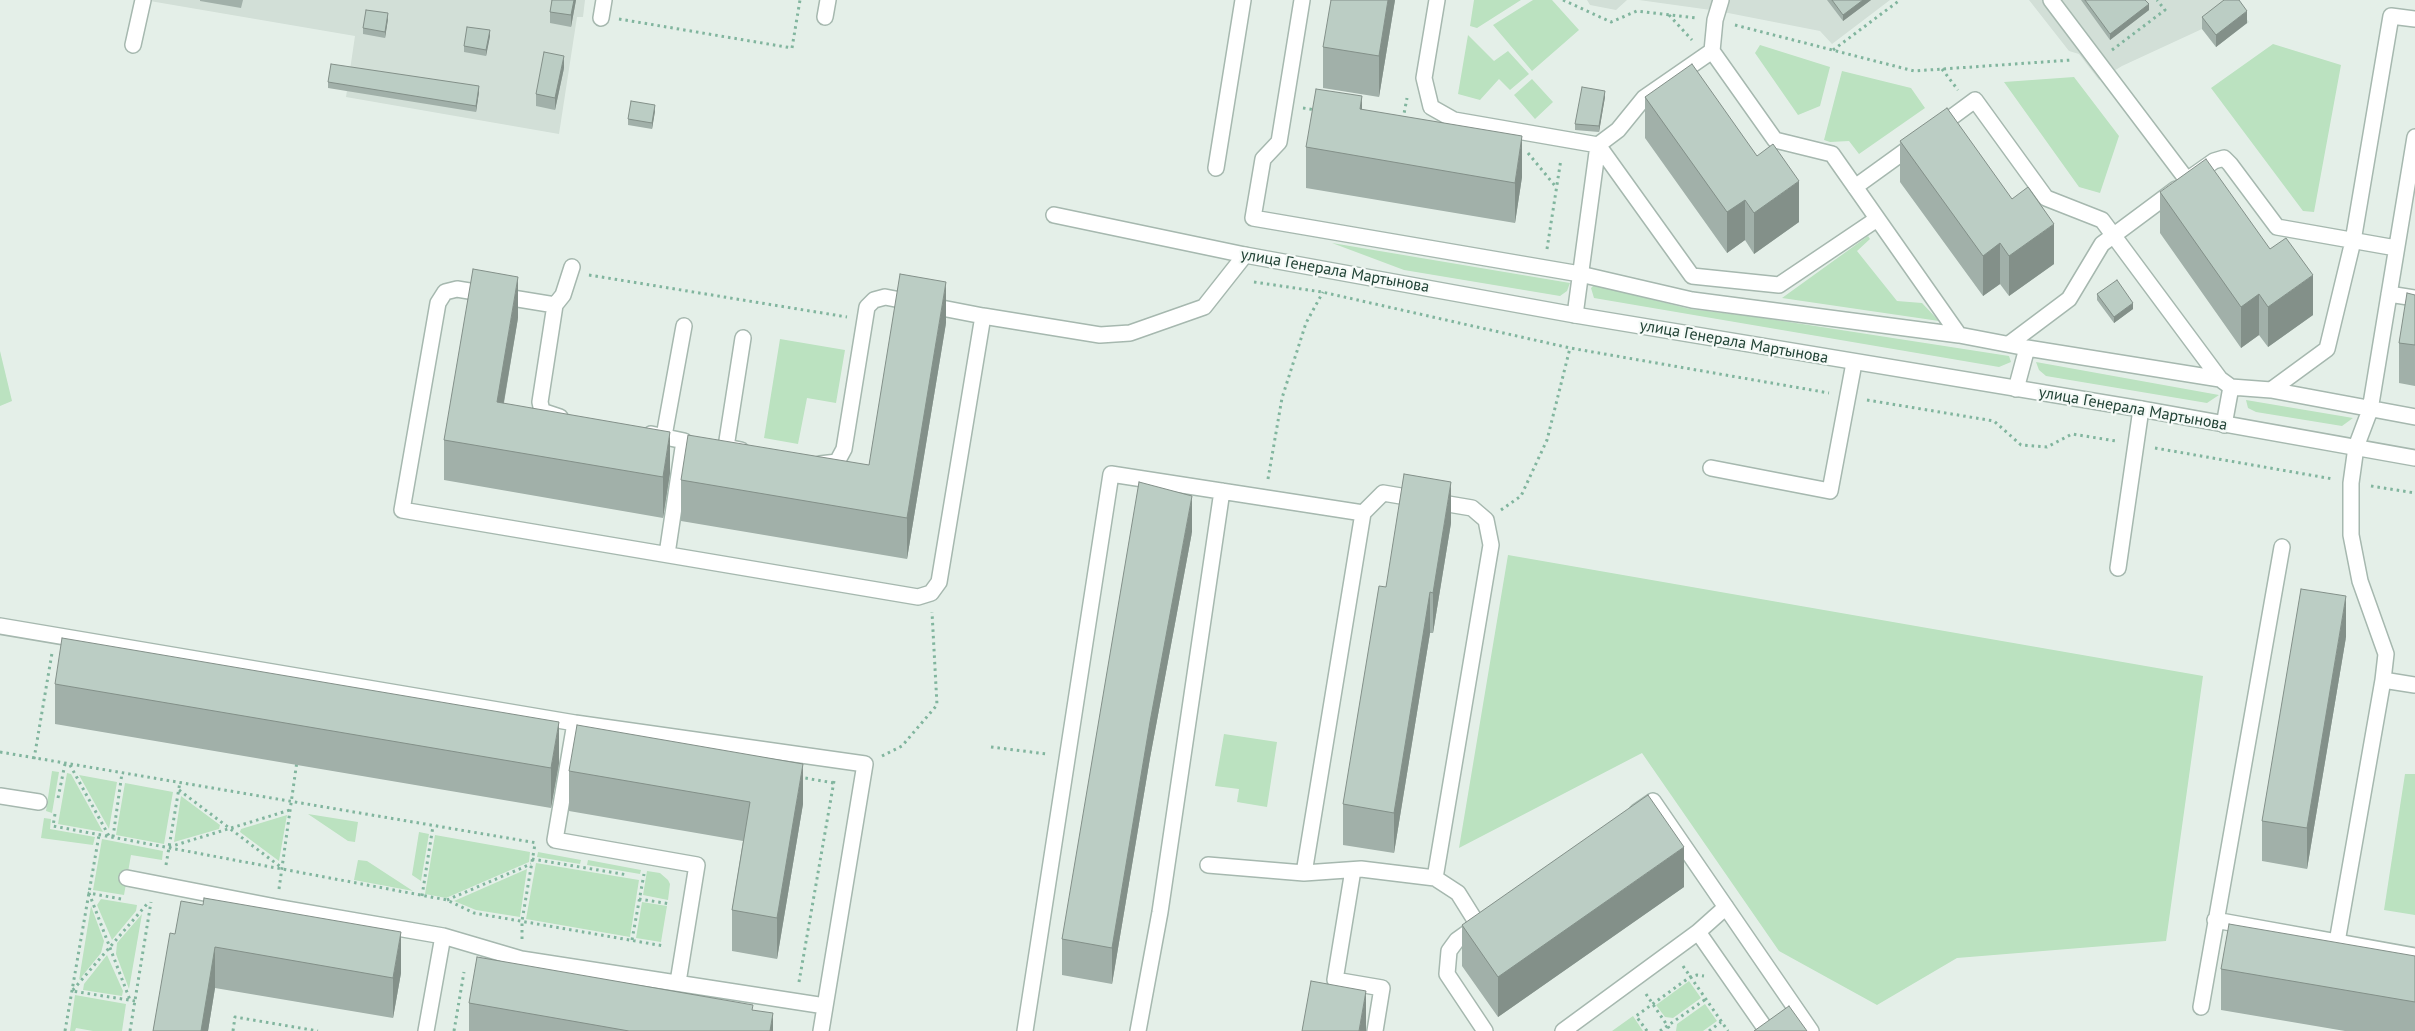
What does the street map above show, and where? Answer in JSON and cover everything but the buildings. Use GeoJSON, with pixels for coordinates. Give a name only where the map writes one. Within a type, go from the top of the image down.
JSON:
{"type":"FeatureCollection","features":[{"type":"Feature","properties":{"kind":"street"},"geometry":{"type":"LineString","coordinates":[[133,45],[143,0]]}},
{"type":"Feature","properties":{"kind":"street"},"geometry":{"type":"LineString","coordinates":[[601,17],[604,0]]}},
{"type":"Feature","properties":{"kind":"street"},"geometry":{"type":"LineString","coordinates":[[825,17],[828,0]]}},
{"type":"Feature","properties":{"kind":"street"},"geometry":{"type":"LineString","coordinates":[[1216,168],[1243,0]]}},
{"type":"Feature","properties":{"kind":"street"},"geometry":{"type":"LineString","coordinates":[[1302,0],[1279,142],[1263,159],[1253,218],[1580,274],[1692,300],[1959,335],[2415,417]]}},
{"type":"Feature","properties":{"kind":"street"},"geometry":{"type":"LineString","coordinates":[[1438,0],[1424,78],[1431,106],[1454,120],[1598,145],[1692,276],[1779,285],[1877,218]]}},
{"type":"Feature","properties":{"kind":"street"},"geometry":{"type":"LineString","coordinates":[[1575,315],[1598,145],[1618,130],[1644,98],[1709,53],[1721,0]]}},
{"type":"Feature","properties":{"kind":"street"},"geometry":{"type":"LineString","coordinates":[[2051,0],[2187,180]]}},
{"type":"Feature","properties":{"kind":"street"},"geometry":{"type":"LineString","coordinates":[[2271,390],[2327,349],[2353,240],[2391,16],[2415,20]]}},
{"type":"Feature","properties":{"kind":"street"},"geometry":{"type":"LineString","coordinates":[[1709,53],[1775,140],[1832,154],[1959,335]]}},
{"type":"Feature","properties":{"kind":"street"},"geometry":{"type":"LineString","coordinates":[[1855,187],[1975,100],[2046,198],[2102,220],[2225,383],[2224,426]]}},
{"type":"Feature","properties":{"kind":"street"},"geometry":{"type":"LineString","coordinates":[[2337,942],[2386,654],[2360,581],[2351,535],[2352,483],[2356,447],[2370,410],[2415,137]]}},
{"type":"Feature","properties":{"kind":"street"},"geometry":{"type":"LineString","coordinates":[[2009,344],[2069,299],[2102,244],[2187,180],[2214,161],[2224,158],[2278,227],[2396,248]]}},
{"type":"Feature","properties":{"kind":"street","name":"улица Генерала Мартынова"},"geometry":{"type":"LineString","coordinates":[[1054,215],[1245,255],[1575,315],[1854,363],[2141,409],[2224,426],[2415,458]]}},
{"type":"Feature","properties":{"kind":"street"},"geometry":{"type":"LineString","coordinates":[[804,461],[823,464],[838,462],[844,449],[867,307],[874,300],[885,297],[983,316],[1100,335],[1130,333],[1204,307],[1245,255]]}},
{"type":"Feature","properties":{"kind":"street"},"geometry":{"type":"LineString","coordinates":[[571,269],[563,295],[555,305],[540,402],[542,410],[550,415],[578,420]]}},
{"type":"Feature","properties":{"kind":"street"},"geometry":{"type":"LineString","coordinates":[[1735,305],[1736,281]]}},
{"type":"Feature","properties":{"kind":"street"},"geometry":{"type":"LineString","coordinates":[[555,305],[458,289],[445,292],[438,303],[402,510],[918,597],[931,593],[938,582],[983,316]]}},
{"type":"Feature","properties":{"kind":"street"},"geometry":{"type":"LineString","coordinates":[[2389,294],[2415,298]]}},
{"type":"Feature","properties":{"kind":"street"},"geometry":{"type":"LineString","coordinates":[[664,436],[684,326]]}},
{"type":"Feature","properties":{"kind":"street"},"geometry":{"type":"LineString","coordinates":[[743,338],[726,447],[755,452]]}},
{"type":"Feature","properties":{"kind":"street"},"geometry":{"type":"LineString","coordinates":[[2016,389],[2026,348]]}},
{"type":"Feature","properties":{"kind":"street"},"geometry":{"type":"LineString","coordinates":[[1711,468],[1830,491],[1854,363]]}},
{"type":"Feature","properties":{"kind":"street"},"geometry":{"type":"LineString","coordinates":[[2118,568],[2141,409]]}},
{"type":"Feature","properties":{"kind":"street"},"geometry":{"type":"LineString","coordinates":[[636,431],[684,441],[667,554]]}},
{"type":"Feature","properties":{"kind":"street"},"geometry":{"type":"LineString","coordinates":[[1025,1031],[1110,474],[1363,513]]}},
{"type":"Feature","properties":{"kind":"street"},"geometry":{"type":"LineString","coordinates":[[1138,1031],[1160,912],[1222,491]]}},
{"type":"Feature","properties":{"kind":"street"},"geometry":{"type":"LineString","coordinates":[[1304,873],[1363,513],[1383,493],[1472,508],[1486,520],[1491,544],[1434,878]]}},
{"type":"Feature","properties":{"kind":"street"},"geometry":{"type":"LineString","coordinates":[[2201,1007],[2282,547]]}},
{"type":"Feature","properties":{"kind":"street"},"geometry":{"type":"LineString","coordinates":[[0,626],[575,723],[866,764],[821,1031]]}},
{"type":"Feature","properties":{"kind":"street"},"geometry":{"type":"LineString","coordinates":[[2383,680],[2415,685]]}},
{"type":"Feature","properties":{"kind":"street"},"geometry":{"type":"LineString","coordinates":[[575,723],[555,840],[697,865],[678,982]]}},
{"type":"Feature","properties":{"kind":"street"},"geometry":{"type":"LineString","coordinates":[[0,796],[39,802]]}},
{"type":"Feature","properties":{"kind":"street"},"geometry":{"type":"LineString","coordinates":[[1621,824],[1653,801],[1811,1031]]}},
{"type":"Feature","properties":{"kind":"street"},"geometry":{"type":"LineString","coordinates":[[1208,865],[1304,873],[1353,870],[1434,878],[1458,893],[1478,925]]}},
{"type":"Feature","properties":{"kind":"street"},"geometry":{"type":"LineString","coordinates":[[1353,870],[1335,980],[1382,988],[1375,1031]]}},
{"type":"Feature","properties":{"kind":"street"},"geometry":{"type":"LineString","coordinates":[[127,878],[276,907],[443,936],[521,959],[825,1006]]}},
{"type":"Feature","properties":{"kind":"street"},"geometry":{"type":"LineString","coordinates":[[1563,1031],[1698,932],[1726,907]]}},
{"type":"Feature","properties":{"kind":"street"},"geometry":{"type":"LineString","coordinates":[[1485,1031],[1446,974],[1449,951],[1457,940],[1494,914]]}},
{"type":"Feature","properties":{"kind":"street"},"geometry":{"type":"LineString","coordinates":[[2215,920],[2415,956]]}},
{"type":"Feature","properties":{"kind":"street"},"geometry":{"type":"LineString","coordinates":[[1698,932],[1774,1027],[1798,1011]]}},
{"type":"Feature","properties":{"kind":"street"},"geometry":{"type":"LineString","coordinates":[[426,1031],[443,936]]}},
{"type":"Feature","properties":{"kind":"path"},"geometry":{"type":"LineString","coordinates":[[601,17],[792,48],[800,0]]}},
{"type":"Feature","properties":{"kind":"path"},"geometry":{"type":"LineString","coordinates":[[1562,0],[1611,22],[1637,11],[1715,20],[1914,71],[2076,60]]}},
{"type":"Feature","properties":{"kind":"path"},"geometry":{"type":"LineString","coordinates":[[1833,51],[1900,0]]}},
{"type":"Feature","properties":{"kind":"path"},"geometry":{"type":"LineString","coordinates":[[2110,52],[2165,10],[2158,0]]}},
{"type":"Feature","properties":{"kind":"path"},"geometry":{"type":"LineString","coordinates":[[1669,15],[1709,53]]}},
{"type":"Feature","properties":{"kind":"path"},"geometry":{"type":"LineString","coordinates":[[1941,69],[1969,104]]}},
{"type":"Feature","properties":{"kind":"path"},"geometry":{"type":"LineString","coordinates":[[1545,268],[1564,139]]}},
{"type":"Feature","properties":{"kind":"path"},"geometry":{"type":"LineString","coordinates":[[1527,152],[1556,187]]}},
{"type":"Feature","properties":{"kind":"path"},"geometry":{"type":"LineString","coordinates":[[571,269],[865,320]]}},
{"type":"Feature","properties":{"kind":"path"},"geometry":{"type":"LineString","coordinates":[[1264,497],[1282,398],[1306,323],[1334,271]]}},
{"type":"Feature","properties":{"kind":"path"},"geometry":{"type":"LineString","coordinates":[[1254,282],[1322,292],[1570,348],[1994,421],[2021,445],[2047,447],[2072,434],[2415,493]]}},
{"type":"Feature","properties":{"kind":"path"},"geometry":{"type":"LineString","coordinates":[[1486,520],[1521,496],[1547,440],[1570,348]]}},
{"type":"Feature","properties":{"kind":"path"},"geometry":{"type":"LineString","coordinates":[[866,764],[902,746],[937,705],[931,593]]}},
{"type":"Feature","properties":{"kind":"path"},"geometry":{"type":"LineString","coordinates":[[34,758],[52,652]]}},
{"type":"Feature","properties":{"kind":"path"},"geometry":{"type":"LineString","coordinates":[[991,747],[1067,757]]}},
{"type":"Feature","properties":{"kind":"path"},"geometry":{"type":"LineString","coordinates":[[0,752],[536,843],[555,840]]}},
{"type":"Feature","properties":{"kind":"path"},"geometry":{"type":"LineString","coordinates":[[276,907],[290,802],[299,753]]}},
{"type":"Feature","properties":{"kind":"path"},"geometry":{"type":"LineString","coordinates":[[796,1002],[838,759]]}},
{"type":"Feature","properties":{"kind":"path"},"geometry":{"type":"LineString","coordinates":[[58,800],[67,764]]}},
{"type":"Feature","properties":{"kind":"path"},"geometry":{"type":"LineString","coordinates":[[67,764],[111,837]]}},
{"type":"Feature","properties":{"kind":"path"},"geometry":{"type":"LineString","coordinates":[[111,837],[122,773]]}},
{"type":"Feature","properties":{"kind":"path"},"geometry":{"type":"LineString","coordinates":[[72,991],[149,904],[158,885],[169,847],[180,782]]}},
{"type":"Feature","properties":{"kind":"path"},"geometry":{"type":"LineString","coordinates":[[179,790],[282,869]]}},
{"type":"Feature","properties":{"kind":"path"},"geometry":{"type":"LineString","coordinates":[[56,808],[53,826],[447,900],[474,914],[683,949]]}},
{"type":"Feature","properties":{"kind":"path"},"geometry":{"type":"LineString","coordinates":[[169,847],[290,810]]}},
{"type":"Feature","properties":{"kind":"path"},"geometry":{"type":"LineString","coordinates":[[422,896],[433,826]]}},
{"type":"Feature","properties":{"kind":"path"},"geometry":{"type":"LineString","coordinates":[[65,1031],[100,834]]}},
{"type":"Feature","properties":{"kind":"path"},"geometry":{"type":"LineString","coordinates":[[521,959],[522,921],[536,843]]}},
{"type":"Feature","properties":{"kind":"path"},"geometry":{"type":"LineString","coordinates":[[632,940],[647,856]]}},
{"type":"Feature","properties":{"kind":"path"},"geometry":{"type":"LineString","coordinates":[[447,900],[532,862],[643,878]]}},
{"type":"Feature","properties":{"kind":"path"},"geometry":{"type":"LineString","coordinates":[[89,893],[128,900]]}},
{"type":"Feature","properties":{"kind":"path"},"geometry":{"type":"LineString","coordinates":[[89,893],[130,1000]]}},
{"type":"Feature","properties":{"kind":"path"},"geometry":{"type":"LineString","coordinates":[[639,899],[690,907]]}},
{"type":"Feature","properties":{"kind":"path"},"geometry":{"type":"LineString","coordinates":[[138,902],[160,906]]}},
{"type":"Feature","properties":{"kind":"path"},"geometry":{"type":"LineString","coordinates":[[130,1031],[149,904]]}},
{"type":"Feature","properties":{"kind":"path"},"geometry":{"type":"LineString","coordinates":[[1672,950],[1728,1031]]}},
{"type":"Feature","properties":{"kind":"path"},"geometry":{"type":"LineString","coordinates":[[454,1031],[464,972]]}},
{"type":"Feature","properties":{"kind":"path"},"geometry":{"type":"LineString","coordinates":[[1647,1031],[1636,1016],[1690,977],[1697,975],[1709,977]]}},
{"type":"Feature","properties":{"kind":"path"},"geometry":{"type":"LineString","coordinates":[[1635,978],[1671,1031]]}},
{"type":"Feature","properties":{"kind":"path"},"geometry":{"type":"LineString","coordinates":[[72,991],[135,1001]]}},
{"type":"Feature","properties":{"kind":"path"},"geometry":{"type":"LineString","coordinates":[[1660,1031],[1706,999]]}},
{"type":"Feature","properties":{"kind":"path"},"geometry":{"type":"LineString","coordinates":[[233,1031],[235,1017],[318,1031]]}},
{"type":"Feature","properties":{"kind":"path"},"geometry":{"type":"LineString","coordinates":[[1709,1031],[1721,1022]]}},
{"type":"Feature","properties":{"kind":"shaded area"},"geometry":{"type":"Polygon","coordinates":[[[144,0],[585,0],[583,17],[577,17],[559,134],[346,97],[355,36],[144,0]]]}},
{"type":"Feature","properties":{"kind":"shaded area"},"geometry":{"type":"Polygon","coordinates":[[[1587,0],[1627,0],[1616,10],[1590,5],[1587,0]]]}},
{"type":"Feature","properties":{"kind":"shaded area"},"geometry":{"type":"Polygon","coordinates":[[[1639,0],[1890,0],[1832,44],[1820,31],[1718,11],[1639,0]]]}},
{"type":"Feature","properties":{"kind":"shaded area"},"geometry":{"type":"Polygon","coordinates":[[[2029,0],[2232,0],[2249,22],[2216,47],[2202,29],[2122,66],[2099,80],[2079,54],[2069,51],[2029,0]]]}},
{"type":"Feature","properties":{"kind":"green space"},"geometry":{"type":"Polygon","coordinates":[[[1474,0],[1521,0],[1477,28],[1470,26],[1474,0]]]}},
{"type":"Feature","properties":{"kind":"green space"},"geometry":{"type":"Polygon","coordinates":[[[1533,0],[1552,0],[1579,30],[1532,71],[1493,25],[1533,0]]]}},
{"type":"Feature","properties":{"kind":"green space"},"geometry":{"type":"Polygon","coordinates":[[[1468,35],[1494,61],[1508,51],[1529,74],[1510,90],[1499,79],[1480,100],[1458,94],[1468,35]]]}},
{"type":"Feature","properties":{"kind":"green space"},"geometry":{"type":"Polygon","coordinates":[[[2273,44],[2341,65],[2314,212],[2303,211],[2211,88],[2273,44]]]}},
{"type":"Feature","properties":{"kind":"green space"},"geometry":{"type":"Polygon","coordinates":[[[1760,45],[1830,67],[1820,106],[1798,115],[1755,53],[1760,45]]]}},
{"type":"Feature","properties":{"kind":"green space"},"geometry":{"type":"Polygon","coordinates":[[[1842,71],[1911,88],[1925,108],[1859,154],[1849,141],[1830,142],[1824,140],[1842,71]]]}},
{"type":"Feature","properties":{"kind":"green space"},"geometry":{"type":"Polygon","coordinates":[[[2074,77],[2119,136],[2100,193],[2079,187],[2004,82],[2074,77]]]}},
{"type":"Feature","properties":{"kind":"green space"},"geometry":{"type":"Polygon","coordinates":[[[1532,79],[1553,102],[1535,119],[1514,95],[1532,79]]]}},
{"type":"Feature","properties":{"kind":"green space"},"geometry":{"type":"Polygon","coordinates":[[[1868,236],[1870,239],[1857,251],[1897,301],[1922,303],[1939,321],[1782,298],[1868,236]]]}},
{"type":"Feature","properties":{"kind":"green space"},"geometry":{"type":"Polygon","coordinates":[[[1332,243],[1570,283],[1567,291],[1560,296],[1404,270],[1332,243]]]}},
{"type":"Feature","properties":{"kind":"green space"},"geometry":{"type":"Polygon","coordinates":[[[1594,285],[1690,309],[1757,317],[2009,356],[2011,362],[1999,367],[1594,298],[1591,288],[1594,285]]]}},
{"type":"Feature","properties":{"kind":"green space"},"geometry":{"type":"Polygon","coordinates":[[[780,339],[845,350],[836,403],[807,398],[798,444],[764,438],[780,339]]]}},
{"type":"Feature","properties":{"kind":"green space"},"geometry":{"type":"Polygon","coordinates":[[[0,351],[12,401],[0,406],[0,351]]]}},
{"type":"Feature","properties":{"kind":"green space"},"geometry":{"type":"Polygon","coordinates":[[[2036,362],[2219,395],[2207,403],[2046,376],[2039,370],[2036,362]]]}},
{"type":"Feature","properties":{"kind":"green space"},"geometry":{"type":"Polygon","coordinates":[[[2246,400],[2353,418],[2342,426],[2256,412],[2248,408],[2246,400]]]}},
{"type":"Feature","properties":{"kind":"green space"},"geometry":{"type":"Polygon","coordinates":[[[1508,555],[2203,676],[2166,941],[1957,958],[1877,1005],[1779,951],[1642,753],[1459,848],[1508,555]]]}},
{"type":"Feature","properties":{"kind":"green space"},"geometry":{"type":"Polygon","coordinates":[[[1224,734],[1277,742],[1267,807],[1237,802],[1239,789],[1215,786],[1224,734]]]}},
{"type":"Feature","properties":{"kind":"green space"},"geometry":{"type":"Polygon","coordinates":[[[52,771],[59,772],[52,813],[46,811],[52,771]]]}},
{"type":"Feature","properties":{"kind":"green space"},"geometry":{"type":"Polygon","coordinates":[[[67,773],[71,774],[103,832],[58,824],[67,773]]]}},
{"type":"Feature","properties":{"kind":"green space"},"geometry":{"type":"Polygon","coordinates":[[[2405,774],[2415,774],[2415,915],[2384,910],[2405,774]]]}},
{"type":"Feature","properties":{"kind":"green space"},"geometry":{"type":"Polygon","coordinates":[[[79,775],[117,782],[109,829],[79,775]]]}},
{"type":"Feature","properties":{"kind":"green space"},"geometry":{"type":"Polygon","coordinates":[[[125,783],[173,792],[164,844],[116,835],[125,783]]]}},
{"type":"Feature","properties":{"kind":"green space"},"geometry":{"type":"Polygon","coordinates":[[[181,796],[220,825],[219,829],[174,842],[181,796]]]}},
{"type":"Feature","properties":{"kind":"green space"},"geometry":{"type":"Polygon","coordinates":[[[308,814],[358,822],[355,842],[348,841],[308,814]]]}},
{"type":"Feature","properties":{"kind":"green space"},"geometry":{"type":"Polygon","coordinates":[[[287,815],[279,861],[240,832],[241,829],[287,815]]]}},
{"type":"Feature","properties":{"kind":"green space"},"geometry":{"type":"Polygon","coordinates":[[[44,818],[51,819],[50,829],[95,837],[93,845],[41,838],[44,818]]]}},
{"type":"Feature","properties":{"kind":"green space"},"geometry":{"type":"Polygon","coordinates":[[[419,832],[429,834],[421,881],[412,875],[419,832]]]}},
{"type":"Feature","properties":{"kind":"green space"},"geometry":{"type":"Polygon","coordinates":[[[435,835],[530,852],[529,862],[446,898],[425,894],[435,835]]]}},
{"type":"Feature","properties":{"kind":"green space"},"geometry":{"type":"Polygon","coordinates":[[[102,839],[163,851],[162,860],[131,855],[124,895],[93,890],[102,839]]]}},
{"type":"Feature","properties":{"kind":"green space"},"geometry":{"type":"Polygon","coordinates":[[[538,852],[581,860],[580,864],[537,857],[538,852]]]}},
{"type":"Feature","properties":{"kind":"green space"},"geometry":{"type":"Polygon","coordinates":[[[358,860],[367,861],[413,891],[354,880],[358,860]]]}},
{"type":"Feature","properties":{"kind":"green space"},"geometry":{"type":"Polygon","coordinates":[[[588,860],[641,870],[640,874],[587,865],[588,860]]]}},
{"type":"Feature","properties":{"kind":"green space"},"geometry":{"type":"Polygon","coordinates":[[[536,863],[639,880],[630,937],[526,919],[536,863]]]}},
{"type":"Feature","properties":{"kind":"green space"},"geometry":{"type":"Polygon","coordinates":[[[527,869],[520,917],[476,910],[454,901],[527,869]]]}},
{"type":"Feature","properties":{"kind":"green space"},"geometry":{"type":"Polygon","coordinates":[[[647,871],[660,873],[668,880],[670,884],[668,900],[643,895],[647,871]]]}},
{"type":"Feature","properties":{"kind":"green space"},"geometry":{"type":"Polygon","coordinates":[[[101,899],[137,905],[136,911],[112,940],[97,905],[101,899]]]}},
{"type":"Feature","properties":{"kind":"green space"},"geometry":{"type":"Polygon","coordinates":[[[642,902],[667,906],[661,942],[636,938],[642,902]]]}},
{"type":"Feature","properties":{"kind":"green space"},"geometry":{"type":"Polygon","coordinates":[[[91,906],[104,941],[101,953],[79,980],[91,906]]]}},
{"type":"Feature","properties":{"kind":"green space"},"geometry":{"type":"Polygon","coordinates":[[[142,914],[129,989],[116,954],[117,943],[142,914]]]}},
{"type":"Feature","properties":{"kind":"green space"},"geometry":{"type":"Polygon","coordinates":[[[107,955],[123,991],[122,996],[83,990],[84,984],[107,955]]]}},
{"type":"Feature","properties":{"kind":"green space"},"geometry":{"type":"Polygon","coordinates":[[[1689,981],[1701,998],[1673,1018],[1665,1017],[1656,1005],[1689,981]]]}},
{"type":"Feature","properties":{"kind":"green space"},"geometry":{"type":"Polygon","coordinates":[[[75,995],[126,1004],[122,1031],[93,1031],[76,1028],[75,1031],[70,1031],[75,995]]]}},
{"type":"Feature","properties":{"kind":"green space"},"geometry":{"type":"Polygon","coordinates":[[[1705,1004],[1717,1021],[1703,1031],[1676,1031],[1677,1024],[1705,1004]]]}},
{"type":"Feature","properties":{"kind":"green space"},"geometry":{"type":"Polygon","coordinates":[[[1633,1016],[1643,1031],[1612,1031],[1633,1016]]]}}]}
